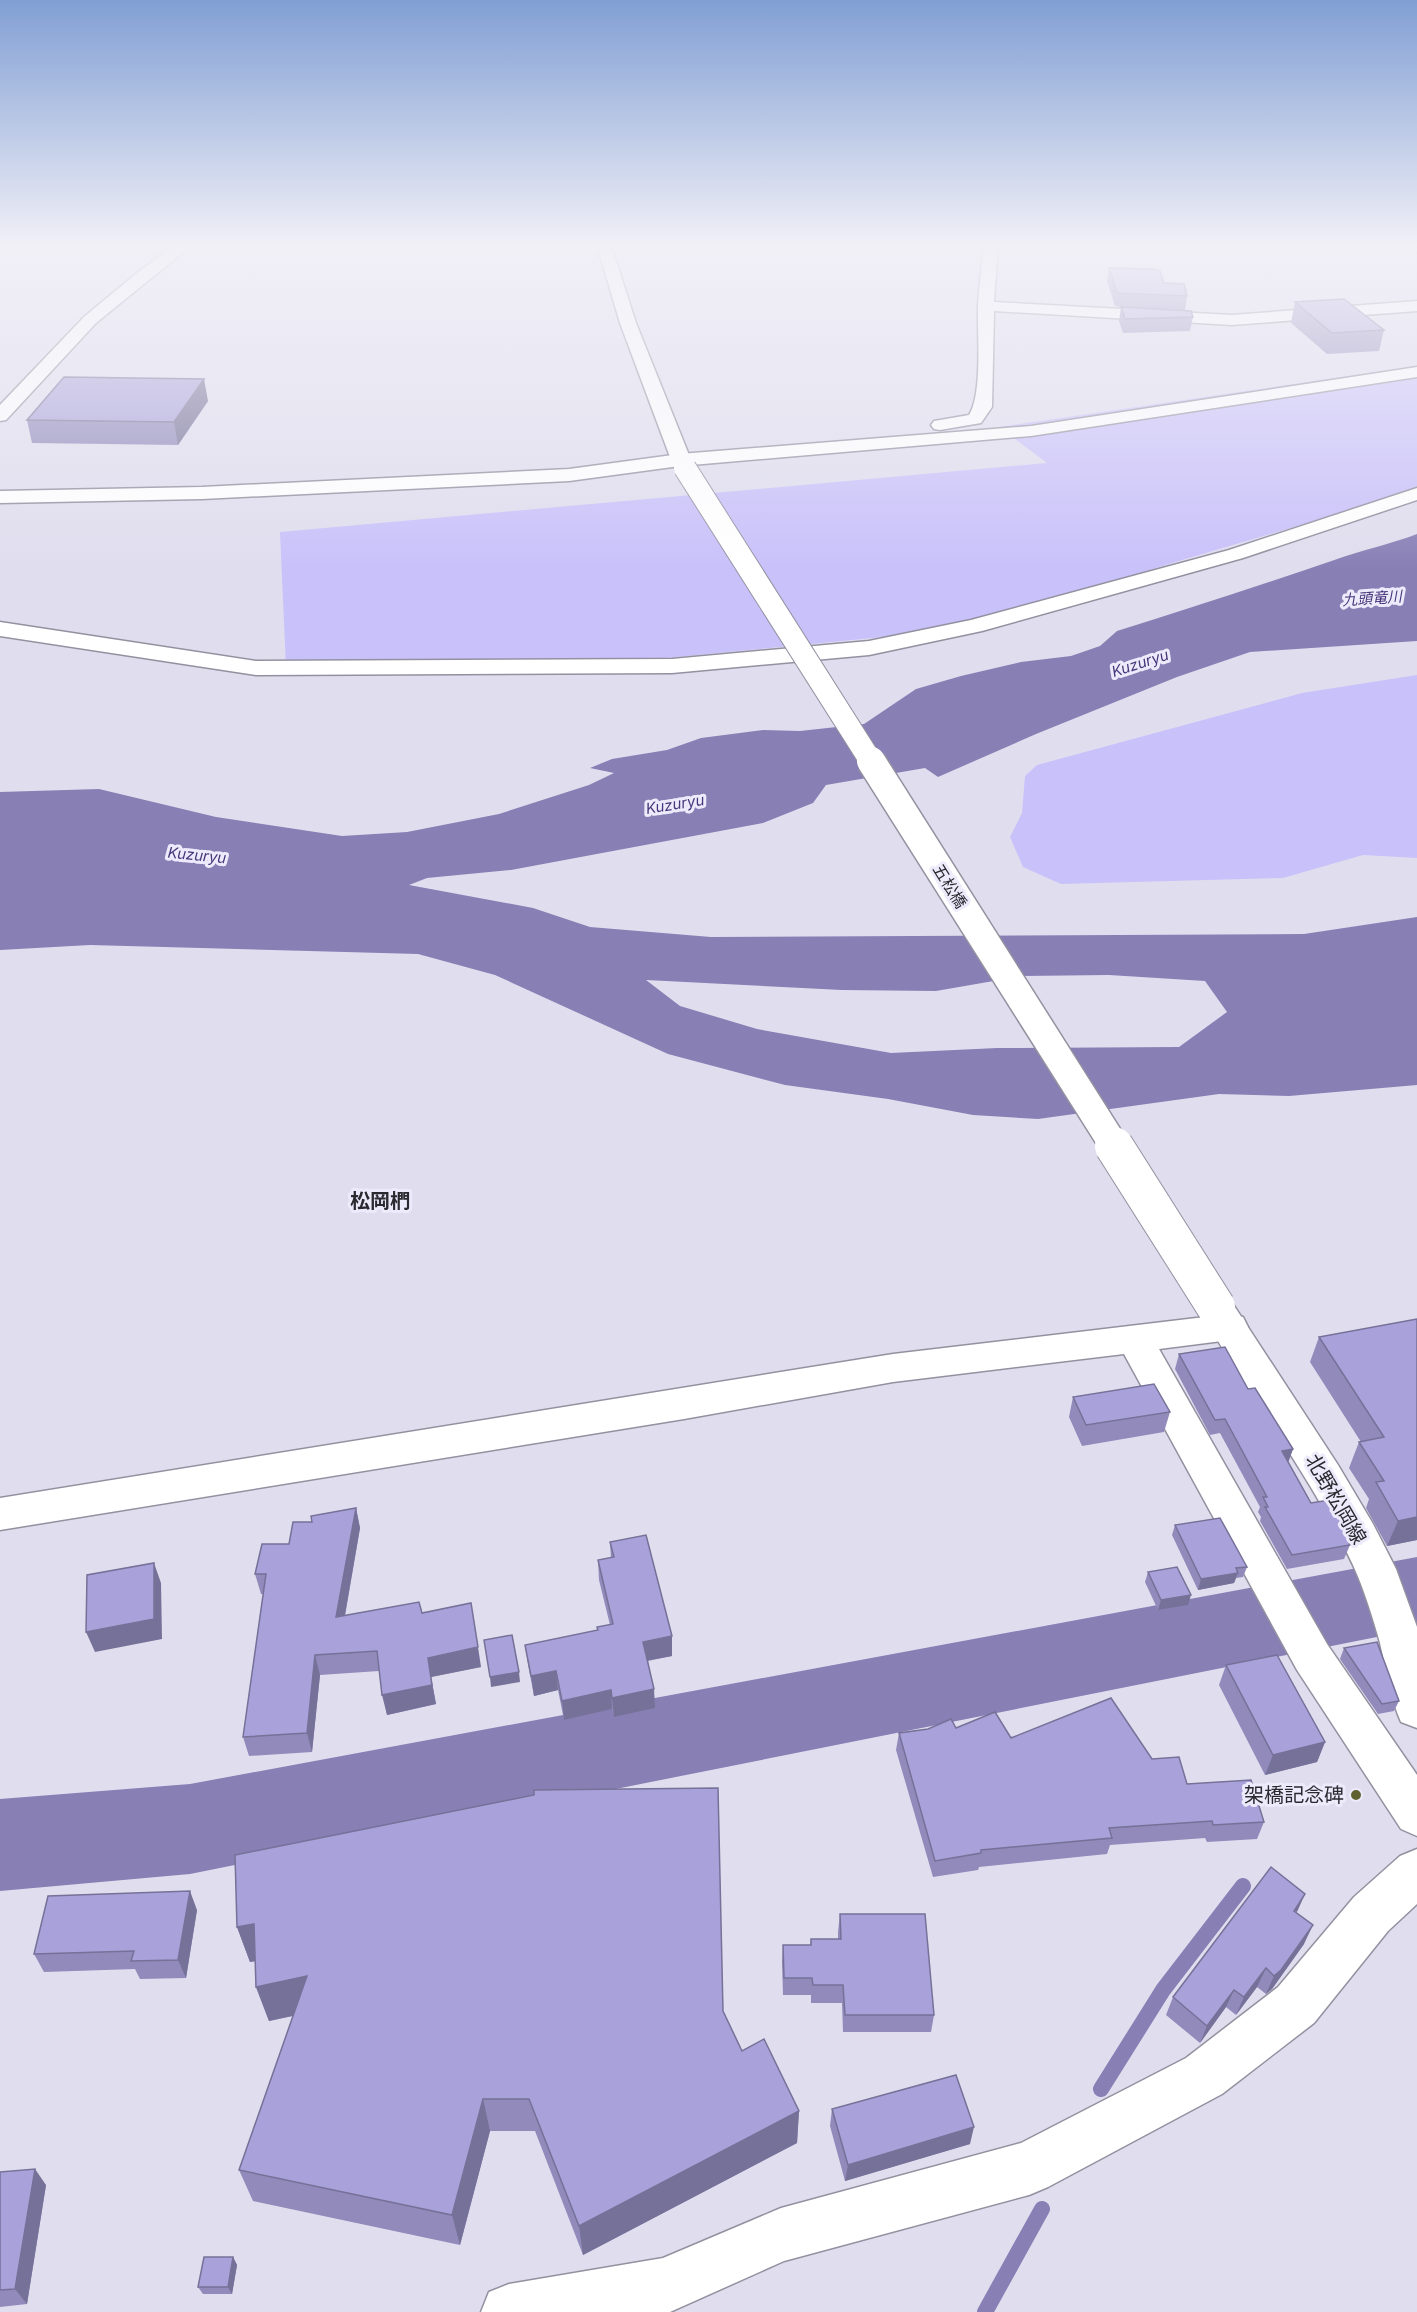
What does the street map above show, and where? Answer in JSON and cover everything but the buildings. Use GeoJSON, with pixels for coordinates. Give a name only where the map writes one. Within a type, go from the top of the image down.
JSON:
{"type":"FeatureCollection","features":[{"type":"Feature","properties":{"kind":"street"},"geometry":{"type":"LineString","coordinates":[[0,416],[59,353]]}},
{"type":"Feature","properties":{"kind":"street"},"geometry":{"type":"LineString","coordinates":[[640,353],[682,463]]}},
{"type":"Feature","properties":{"kind":"street"},"geometry":{"type":"LineString","coordinates":[[975,419],[983,407],[986,353]]}},
{"type":"Feature","properties":{"kind":"street"},"geometry":{"type":"LineString","coordinates":[[0,497],[202,494],[569,475],[1031,431],[1417,372]]}},
{"type":"Feature","properties":{"kind":"street"},"geometry":{"type":"LineString","coordinates":[[794,452],[999,415]]}},
{"type":"Feature","properties":{"kind":"street","name":"五松橋"},"geometry":{"type":"LineString","coordinates":[[682,463],[1223,1317]]}},
{"type":"Feature","properties":{"kind":"street"},"geometry":{"type":"LineString","coordinates":[[0,628],[256,668],[672,666],[869,648],[974,626],[1202,563],[1417,494]]}},
{"type":"Feature","properties":{"kind":"street"},"geometry":{"type":"LineString","coordinates":[[0,1514],[684,1404],[893,1368],[1135,1340],[1223,1317]]}},
{"type":"Feature","properties":{"kind":"street","name":"北野松岡線"},"geometry":{"type":"LineString","coordinates":[[1223,1317],[1324,1476],[1375,1569],[1400,1639],[1417,1708]]}},
{"type":"Feature","properties":{"kind":"street"},"geometry":{"type":"LineString","coordinates":[[1135,1340],[1312,1657],[1417,1814]]}},
{"type":"Feature","properties":{"kind":"street"},"geometry":{"type":"LineString","coordinates":[[509,2312],[665,2286],[781,2235],[1029,2168],[1204,2076],[1296,2005],[1371,1914],[1417,1872]]}},
{"type":"Feature","properties":{"kind":"shaded area"},"geometry":{"type":"Polygon","coordinates":[[[1417,366],[1417,491],[955,630],[656,659],[286,668],[280,532],[1047,463],[999,427],[1417,366]]]}},
{"type":"Feature","properties":{"kind":"shaded area"},"geometry":{"type":"Polygon","coordinates":[[[1417,675],[1417,858],[1363,855],[1283,878],[1061,884],[1023,867],[1010,837],[1022,813],[1025,776],[1037,765],[1302,693],[1417,675]]]}},
{"type":"Feature","properties":{"kind":"water"},"geometry":{"type":"Polygon","coordinates":[[[1417,534],[1417,641],[1250,652],[1177,677],[1036,734],[938,777],[925,768],[826,785],[813,803],[763,823],[511,870],[427,878],[409,885],[533,908],[590,927],[711,937],[1304,934],[1417,917],[1417,1085],[1289,1096],[1219,1094],[1038,1119],[973,1115],[888,1099],[785,1085],[668,1054],[495,975],[418,954],[90,945],[0,950],[0,792],[99,789],[216,817],[342,836],[407,832],[499,814],[589,785],[614,773],[590,768],[612,759],[667,750],[701,738],[763,730],[800,731],[864,724],[916,689],[1021,662],[1071,656],[1100,646],[1117,631],[1417,534]],[[1109,975],[1022,976],[936,991],[842,990],[646,980],[680,1006],[757,1029],[891,1053],[997,1048],[1179,1047],[1227,1012],[1205,981],[1109,975]]]}},
{"type":"Feature","properties":{"kind":"waterway"},"geometry":{"type":"LineString","coordinates":[[0,1845],[190,1829],[1417,1593]]}},
{"type":"Feature","properties":{"kind":"waterway"},"geometry":{"type":"LineString","coordinates":[[1101,2089],[1163,1990],[1243,1886]]}},
{"type":"Feature","properties":{"kind":"waterway"},"geometry":{"type":"LineString","coordinates":[[985,2312],[1042,2209]]}},
{"type":"Feature","properties":{"kind":"place","name":"架橋記念碑"},"geometry":{"type":"Point","coordinates":[1356,1795]}},
{"type":"Feature","properties":{"kind":"district","name":"松岡椚"},"geometry":{"type":"Point","coordinates":[380,1201]}},
{"type":"Feature","properties":{"kind":"water label","name":"九頭竜川"},"geometry":{"type":"Point","coordinates":[1372,598]}},
{"type":"Feature","properties":{"kind":"water label","name":"Kuzuryu"},"geometry":{"type":"Point","coordinates":[1140,663]}},
{"type":"Feature","properties":{"kind":"water label","name":"Kuzuryu"},"geometry":{"type":"Point","coordinates":[675,804]}},
{"type":"Feature","properties":{"kind":"water label","name":"Kuzuryu"},"geometry":{"type":"Point","coordinates":[197,855]}}]}
